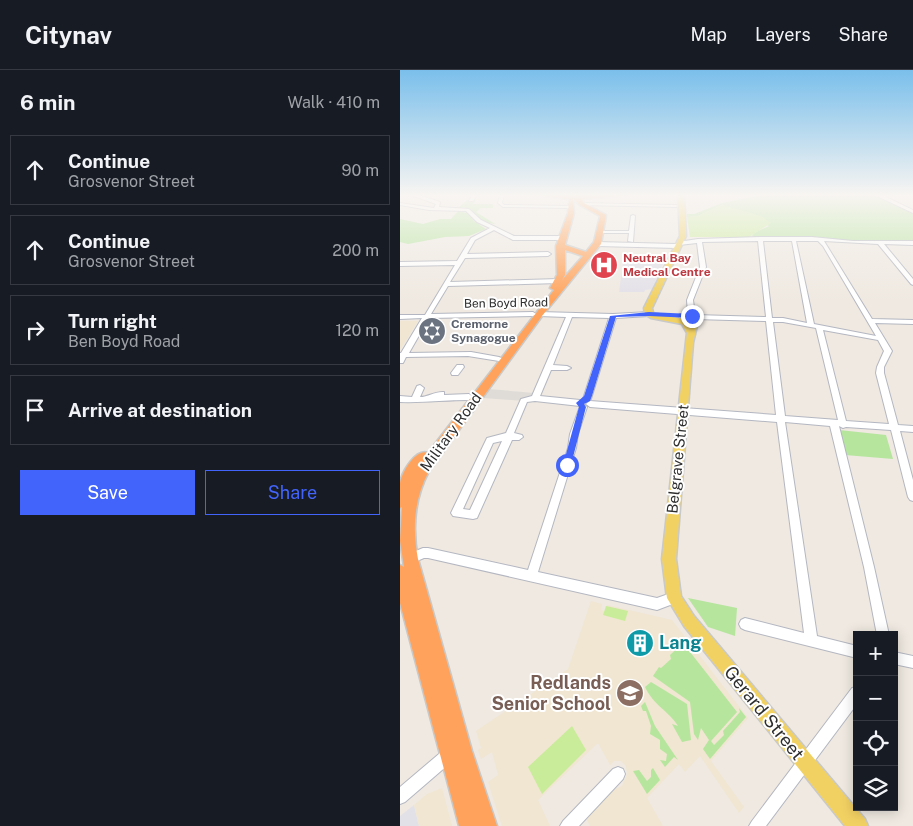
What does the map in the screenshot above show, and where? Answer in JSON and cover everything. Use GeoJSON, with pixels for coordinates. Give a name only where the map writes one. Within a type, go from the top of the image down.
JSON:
{"type":"FeatureCollection","features":[{"type":"Feature","properties":{"kind":"highway"},"geometry":{"type":"LineString","coordinates":[[558,281],[562,266],[561,242],[565,230]]}},
{"type":"Feature","properties":{"kind":"highway","name":"Military Road"},"geometry":{"type":"LineString","coordinates":[[400,502],[410,474],[499,359],[597,244],[601,232]]}},
{"type":"Feature","properties":{"kind":"highway"},"geometry":{"type":"LineString","coordinates":[[561,242],[576,253],[588,254]]}},
{"type":"Feature","properties":{"kind":"highway"},"geometry":{"type":"LineString","coordinates":[[558,281],[576,270]]}},
{"type":"Feature","properties":{"kind":"highway","name":"Military Road"},"geometry":{"type":"LineString","coordinates":[[470,826],[405,566],[406,531],[411,503],[410,474],[536,314],[558,281]]}},
{"type":"Feature","properties":{"kind":"highway","name":"Military Road"},"geometry":{"type":"LineString","coordinates":[[405,566],[486,826]]}},
{"type":"Feature","properties":{"kind":"main road"},"geometry":{"type":"LineString","coordinates":[[678,230],[680,240]]}},
{"type":"Feature","properties":{"kind":"main road"},"geometry":{"type":"LineString","coordinates":[[655,316],[648,308],[680,240],[680,230]]}},
{"type":"Feature","properties":{"kind":"main road"},"geometry":{"type":"LineString","coordinates":[[655,294],[652,311],[655,316]]}},
{"type":"Feature","properties":{"kind":"main road","name":"Ben Boyd Road"},"geometry":{"type":"LineString","coordinates":[[655,316],[692,320]]}},
{"type":"Feature","properties":{"kind":"main road"},"geometry":{"type":"LineString","coordinates":[[680,318],[688,324],[689,343]]}},
{"type":"Feature","properties":{"kind":"main road","name":"Belgrave Street"},"geometry":{"type":"LineString","coordinates":[[674,598],[669,559],[692,320]]}},
{"type":"Feature","properties":{"kind":"main road","name":"Gerard Street"},"geometry":{"type":"LineString","coordinates":[[674,598],[689,621],[858,826]]}},
{"type":"Feature","properties":{"kind":"street"},"geometry":{"type":"LineString","coordinates":[[401,357],[428,316],[473,239],[488,230]]}},
{"type":"Feature","properties":{"kind":"street"},"geometry":{"type":"LineString","coordinates":[[498,230],[512,238],[561,242]]}},
{"type":"Feature","properties":{"kind":"street"},"geometry":{"type":"LineString","coordinates":[[601,232],[632,232],[631,241]]}},
{"type":"Feature","properties":{"kind":"street"},"geometry":{"type":"LineString","coordinates":[[479,234],[496,235]]}},
{"type":"Feature","properties":{"kind":"street"},"geometry":{"type":"LineString","coordinates":[[597,244],[687,239],[697,241]]}},
{"type":"Feature","properties":{"kind":"street"},"geometry":{"type":"LineString","coordinates":[[760,239],[781,420],[811,639]]}},
{"type":"Feature","properties":{"kind":"street"},"geometry":{"type":"LineString","coordinates":[[803,239],[913,243]]}},
{"type":"Feature","properties":{"kind":"street"},"geometry":{"type":"LineString","coordinates":[[680,240],[820,239],[853,242]]}},
{"type":"Feature","properties":{"kind":"street"},"geometry":{"type":"LineString","coordinates":[[820,240],[825,245],[888,351],[880,368],[880,373],[912,494]]}},
{"type":"Feature","properties":{"kind":"street"},"geometry":{"type":"LineString","coordinates":[[697,241],[702,267],[690,300],[692,320],[711,318],[783,320],[882,339]]}},
{"type":"Feature","properties":{"kind":"street"},"geometry":{"type":"LineString","coordinates":[[794,241],[839,424],[882,631]]}},
{"type":"Feature","properties":{"kind":"street"},"geometry":{"type":"LineString","coordinates":[[880,243],[913,283]]}},
{"type":"Feature","properties":{"kind":"street"},"geometry":{"type":"LineString","coordinates":[[463,256],[548,254]]}},
{"type":"Feature","properties":{"kind":"street"},"geometry":{"type":"LineString","coordinates":[[400,264],[459,263]]}},
{"type":"Feature","properties":{"kind":"street"},"geometry":{"type":"LineString","coordinates":[[447,284],[558,281]]}},
{"type":"Feature","properties":{"kind":"street","name":"Ben Boyd Road"},"geometry":{"type":"LineString","coordinates":[[400,317],[536,314],[655,316]]}},
{"type":"Feature","properties":{"kind":"street"},"geometry":{"type":"LineString","coordinates":[[535,398],[551,358],[558,350],[570,315]]}},
{"type":"Feature","properties":{"kind":"street"},"geometry":{"type":"LineString","coordinates":[[531,576],[613,316]]}},
{"type":"Feature","properties":{"kind":"street"},"geometry":{"type":"LineString","coordinates":[[870,322],[913,322]]}},
{"type":"Feature","properties":{"kind":"street"},"geometry":{"type":"LineString","coordinates":[[401,357],[468,354],[499,359]]}},
{"type":"Feature","properties":{"kind":"street"},"geometry":{"type":"LineString","coordinates":[[549,367],[568,368]]}},
{"type":"Feature","properties":{"kind":"street"},"geometry":{"type":"LineString","coordinates":[[415,399],[420,388]]}},
{"type":"Feature","properties":{"kind":"street"},"geometry":{"type":"LineString","coordinates":[[400,399],[469,397]]}},
{"type":"Feature","properties":{"kind":"street"},"geometry":{"type":"LineString","coordinates":[[519,436],[503,439],[489,442],[456,513],[473,515],[503,439],[524,402],[529,398],[781,420],[913,429]]}},
{"type":"Feature","properties":{"kind":"street"},"geometry":{"type":"LineString","coordinates":[[405,566],[423,553],[428,553],[657,604],[674,598]]}},
{"type":"Feature","properties":{"kind":"street"},"geometry":{"type":"LineString","coordinates":[[745,624],[853,651]]}},
{"type":"Feature","properties":{"kind":"street"},"geometry":{"type":"LineString","coordinates":[[898,659],[913,662]]}},
{"type":"Feature","properties":{"kind":"street"},"geometry":{"type":"LineString","coordinates":[[757,826],[853,698]]}},
{"type":"Feature","properties":{"kind":"street"},"geometry":{"type":"LineString","coordinates":[[400,797],[451,752]]}},
{"type":"Feature","properties":{"kind":"street"},"geometry":{"type":"LineString","coordinates":[[568,826],[618,774]]}},
{"type":"Feature","properties":{"kind":"shaded area"},"geometry":{"type":"Polygon","coordinates":[[[627,259],[642,261],[665,259],[652,289],[645,290],[644,292],[619,292],[623,263],[627,259]]]}},
{"type":"Feature","properties":{"kind":"shaded area"},"geometry":{"type":"Polygon","coordinates":[[[400,321],[418,321],[400,350],[400,321]]]}},
{"type":"Feature","properties":{"kind":"shaded area"},"geometry":{"type":"Polygon","coordinates":[[[489,389],[534,393],[524,401],[483,398],[489,389]]]}},
{"type":"Feature","properties":{"kind":"shaded area","name":"Redlands Senior School"},"geometry":{"type":"Polygon","coordinates":[[[591,601],[602,604],[601,610],[605,611],[607,605],[672,620],[748,718],[711,761],[744,807],[739,813],[700,756],[685,772],[679,764],[647,798],[663,826],[590,826],[586,818],[615,789],[622,786],[627,774],[626,766],[621,761],[614,761],[610,765],[598,743],[538,800],[550,826],[502,826],[488,782],[498,775],[492,752],[481,759],[478,750],[481,748],[476,731],[568,669],[591,601]]]}},
{"type":"Feature","properties":{"kind":"shaded area"},"geometry":{"type":"Polygon","coordinates":[[[442,788],[452,826],[419,826],[414,805],[427,794],[442,788]]]}},
{"type":"Feature","properties":{"kind":"shaded area"},"geometry":{"type":"Polygon","coordinates":[[[414,805],[419,826],[400,826],[400,816],[414,805]]]}},
{"type":"Feature","properties":{"kind":"green space"},"geometry":{"type":"Polygon","coordinates":[[[400,230],[483,230],[469,236],[445,237],[408,244],[400,242],[400,230]]]}},
{"type":"Feature","properties":{"kind":"green space"},"geometry":{"type":"Polygon","coordinates":[[[689,230],[760,230],[749,237],[690,237],[689,230]]]}},
{"type":"Feature","properties":{"kind":"green space"},"geometry":{"type":"Polygon","coordinates":[[[760,230],[913,230],[913,242],[757,238],[752,236],[760,230]]]}},
{"type":"Feature","properties":{"kind":"green space"},"geometry":{"type":"Polygon","coordinates":[[[839,430],[886,435],[893,459],[845,455],[839,430]]]}},
{"type":"Feature","properties":{"kind":"green space"},"geometry":{"type":"Polygon","coordinates":[[[688,598],[737,608],[735,636],[708,627],[688,598]]]}},
{"type":"Feature","properties":{"kind":"green space"},"geometry":{"type":"Polygon","coordinates":[[[606,606],[628,611],[625,621],[603,615],[606,606]]]}},
{"type":"Feature","properties":{"kind":"green space"},"geometry":{"type":"Polygon","coordinates":[[[683,643],[737,712],[711,741],[714,745],[724,735],[723,731],[740,712],[739,708],[746,717],[710,759],[703,749],[709,740],[701,728],[698,740],[694,734],[690,702],[653,676],[659,667],[661,668],[671,659],[670,655],[683,643]]]}},
{"type":"Feature","properties":{"kind":"green space"},"geometry":{"type":"Polygon","coordinates":[[[651,682],[687,704],[691,740],[682,742],[672,724],[678,726],[653,699],[645,687],[651,682]]]}},
{"type":"Feature","properties":{"kind":"green space"},"geometry":{"type":"Polygon","coordinates":[[[645,702],[655,726],[678,760],[674,757],[665,767],[660,760],[666,761],[667,754],[660,749],[660,740],[650,734],[651,726],[646,711],[643,711],[641,706],[645,702]]]}},
{"type":"Feature","properties":{"kind":"green space"},"geometry":{"type":"Polygon","coordinates":[[[572,726],[586,750],[542,794],[528,767],[572,726]]]}},
{"type":"Feature","properties":{"kind":"green space"},"geometry":{"type":"Polygon","coordinates":[[[653,768],[660,780],[647,794],[633,771],[639,770],[647,781],[651,777],[651,770],[653,768]]]}},
{"type":"Feature","properties":{"kind":"place","name":"Neutral Bay Medical Centre"},"geometry":{"type":"Point","coordinates":[604,265]}},
{"type":"Feature","properties":{"kind":"place","name":"Cremorne Synagogue"},"geometry":{"type":"Point","coordinates":[432,331]}},
{"type":"Feature","properties":{"kind":"place","name":"Lang"},"geometry":{"type":"Point","coordinates":[640,643]}},
{"type":"Feature","properties":{"kind":"place","name":"Redlands Senior School"},"geometry":{"type":"Point","coordinates":[630,693]}},
{"type":"Feature","properties":{"kind":"route"},"geometry":{"type":"LineString","coordinates":[[567,465],[583,407],[579,404],[582,400],[587,399],[613,316],[649,314],[692,316]]}}]}
